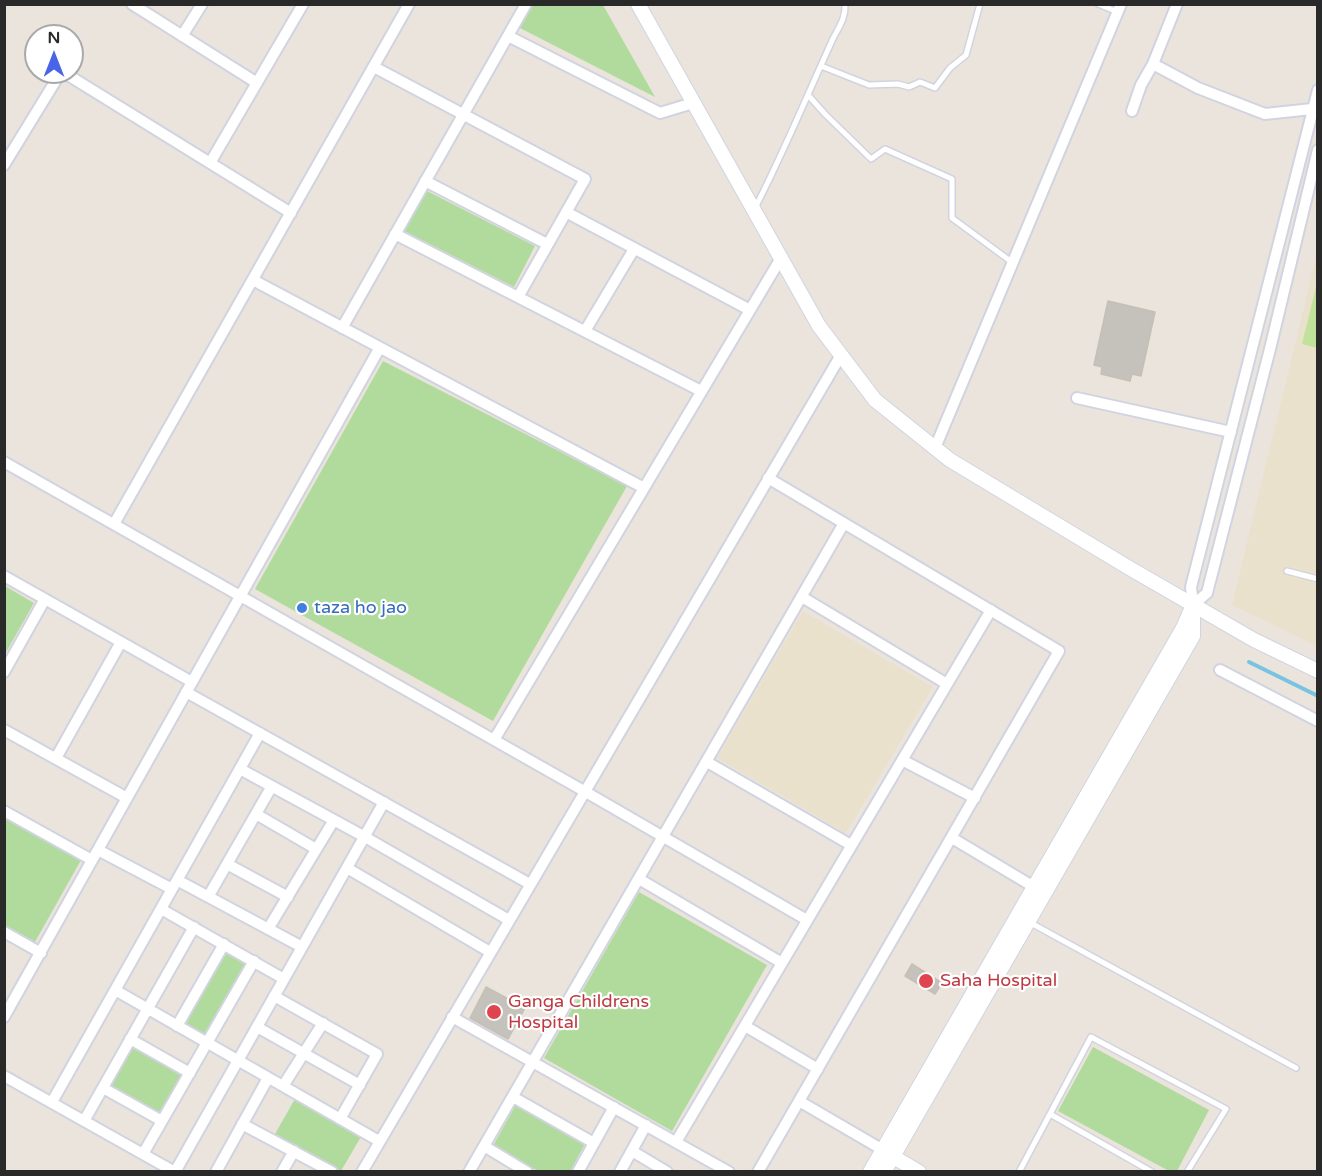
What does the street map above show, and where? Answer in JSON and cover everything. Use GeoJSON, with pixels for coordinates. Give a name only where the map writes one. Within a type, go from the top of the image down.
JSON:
{"type":"FeatureCollection","features":[{"type":"Feature","properties":{"kind":"street"},"geometry":{"type":"LineString","coordinates":[[132,4],[257,83]]}},
{"type":"Feature","properties":{"kind":"street"},"geometry":{"type":"LineString","coordinates":[[183,36],[202,4]]}},
{"type":"Feature","properties":{"kind":"street"},"geometry":{"type":"LineString","coordinates":[[210,163],[303,4]]}},
{"type":"Feature","properties":{"kind":"street"},"geometry":{"type":"LineString","coordinates":[[114,524],[409,4]]}},
{"type":"Feature","properties":{"kind":"street"},"geometry":{"type":"LineString","coordinates":[[342,328],[526,4]]}},
{"type":"Feature","properties":{"kind":"street"},"geometry":{"type":"LineString","coordinates":[[638,4],[819,326],[875,400],[960,466],[1193,605],[1254,640],[1317,671]]}},
{"type":"Feature","properties":{"kind":"street"},"geometry":{"type":"LineString","coordinates":[[1132,111],[1141,85],[1153,64],[1178,4]]}},
{"type":"Feature","properties":{"kind":"street"},"geometry":{"type":"LineString","coordinates":[[935,448],[1120,8]]}},
{"type":"Feature","properties":{"kind":"street"},"geometry":{"type":"LineString","coordinates":[[508,36],[660,113],[693,103]]}},
{"type":"Feature","properties":{"kind":"street"},"geometry":{"type":"LineString","coordinates":[[1153,64],[1198,88],[1265,114],[1312,109]]}},
{"type":"Feature","properties":{"kind":"street"},"geometry":{"type":"LineString","coordinates":[[374,67],[585,178],[518,297]]}},
{"type":"Feature","properties":{"kind":"street"},"geometry":{"type":"LineString","coordinates":[[4,165],[55,84]]}},
{"type":"Feature","properties":{"kind":"street"},"geometry":{"type":"LineString","coordinates":[[82,84],[291,213]]}},
{"type":"Feature","properties":{"kind":"street"},"geometry":{"type":"LineString","coordinates":[[884,1172],[888,1153],[1040,891],[1193,636],[1191,586],[1317,90]]}},
{"type":"Feature","properties":{"kind":"street"},"geometry":{"type":"LineString","coordinates":[[1193,605],[1207,593],[1270,349],[1317,150]]}},
{"type":"Feature","properties":{"kind":"street"},"geometry":{"type":"LineString","coordinates":[[425,181],[547,244]]}},
{"type":"Feature","properties":{"kind":"street"},"geometry":{"type":"LineString","coordinates":[[566,212],[750,310]]}},
{"type":"Feature","properties":{"kind":"street"},"geometry":{"type":"LineString","coordinates":[[395,234],[701,391]]}},
{"type":"Feature","properties":{"kind":"street"},"geometry":{"type":"LineString","coordinates":[[585,331],[634,249]]}},
{"type":"Feature","properties":{"kind":"street"},"geometry":{"type":"LineString","coordinates":[[494,740],[781,258]]}},
{"type":"Feature","properties":{"kind":"street"},"geometry":{"type":"LineString","coordinates":[[253,280],[644,488]]}},
{"type":"Feature","properties":{"kind":"street"},"geometry":{"type":"LineString","coordinates":[[5,1013],[379,349]]}},
{"type":"Feature","properties":{"kind":"street"},"geometry":{"type":"LineString","coordinates":[[362,1172],[841,355]]}},
{"type":"Feature","properties":{"kind":"street"},"geometry":{"type":"LineString","coordinates":[[1077,398],[1231,432]]}},
{"type":"Feature","properties":{"kind":"street"},"geometry":{"type":"LineString","coordinates":[[4,462],[807,920]]}},
{"type":"Feature","properties":{"kind":"street"},"geometry":{"type":"LineString","coordinates":[[758,1172],[1059,651],[768,478]]}},
{"type":"Feature","properties":{"kind":"street"},"geometry":{"type":"LineString","coordinates":[[469,1172],[844,523]]}},
{"type":"Feature","properties":{"kind":"street"},"geometry":{"type":"LineString","coordinates":[[4,576],[121,642],[260,733],[530,884]]}},
{"type":"Feature","properties":{"kind":"street"},"geometry":{"type":"LineString","coordinates":[[802,597],[947,684]]}},
{"type":"Feature","properties":{"kind":"street"},"geometry":{"type":"LineString","coordinates":[[4,672],[45,599]]}},
{"type":"Feature","properties":{"kind":"street"},"geometry":{"type":"LineString","coordinates":[[676,1142],[991,610]]}},
{"type":"Feature","properties":{"kind":"street"},"geometry":{"type":"LineString","coordinates":[[56,758],[121,642]]}},
{"type":"Feature","properties":{"kind":"street"},"geometry":{"type":"LineString","coordinates":[[1220,670],[1317,721]]}},
{"type":"Feature","properties":{"kind":"street"},"geometry":{"type":"LineString","coordinates":[[4,730],[127,798]]}},
{"type":"Feature","properties":{"kind":"street"},"geometry":{"type":"LineString","coordinates":[[52,1102],[260,733]]}},
{"type":"Feature","properties":{"kind":"street"},"geometry":{"type":"LineString","coordinates":[[902,760],[975,798]]}},
{"type":"Feature","properties":{"kind":"street"},"geometry":{"type":"LineString","coordinates":[[707,762],[852,845]]}},
{"type":"Feature","properties":{"kind":"street"},"geometry":{"type":"LineString","coordinates":[[240,769],[509,920]]}},
{"type":"Feature","properties":{"kind":"street"},"geometry":{"type":"LineString","coordinates":[[208,897],[272,786]]}},
{"type":"Feature","properties":{"kind":"street"},"geometry":{"type":"LineString","coordinates":[[4,1076],[175,1172],[384,802]]}},
{"type":"Feature","properties":{"kind":"street"},"geometry":{"type":"LineString","coordinates":[[4,811],[92,860]]}},
{"type":"Feature","properties":{"kind":"street"},"geometry":{"type":"LineString","coordinates":[[256,814],[316,849]]}},
{"type":"Feature","properties":{"kind":"street"},"geometry":{"type":"LineString","coordinates":[[268,929],[334,820]]}},
{"type":"Feature","properties":{"kind":"street"},"geometry":{"type":"LineString","coordinates":[[952,838],[1040,891]]}},
{"type":"Feature","properties":{"kind":"street"},"geometry":{"type":"LineString","coordinates":[[98,850],[175,885],[208,897],[302,947]]}},
{"type":"Feature","properties":{"kind":"street"},"geometry":{"type":"LineString","coordinates":[[227,864],[288,897]]}},
{"type":"Feature","properties":{"kind":"street"},"geometry":{"type":"LineString","coordinates":[[346,868],[490,952]]}},
{"type":"Feature","properties":{"kind":"street"},"geometry":{"type":"LineString","coordinates":[[639,879],[782,963]]}},
{"type":"Feature","properties":{"kind":"street"},"geometry":{"type":"LineString","coordinates":[[870,1172],[888,1153],[1029,922],[1040,891]]}},
{"type":"Feature","properties":{"kind":"street"},"geometry":{"type":"LineString","coordinates":[[161,909],[284,979]]}},
{"type":"Feature","properties":{"kind":"street"},"geometry":{"type":"LineString","coordinates":[[84,1121],[194,927]]}},
{"type":"Feature","properties":{"kind":"street"},"geometry":{"type":"LineString","coordinates":[[4,932],[40,953]]}},
{"type":"Feature","properties":{"kind":"street"},"geometry":{"type":"LineString","coordinates":[[177,1026],[224,944]]}},
{"type":"Feature","properties":{"kind":"street"},"geometry":{"type":"LineString","coordinates":[[143,1154],[254,962]]}},
{"type":"Feature","properties":{"kind":"street"},"geometry":{"type":"LineString","coordinates":[[115,990],[380,1142]]}},
{"type":"Feature","properties":{"kind":"street"},"geometry":{"type":"LineString","coordinates":[[274,996],[377,1054],[340,1119]]}},
{"type":"Feature","properties":{"kind":"street"},"geometry":{"type":"LineString","coordinates":[[452,1017],[676,1142],[712,1167],[729,1172]]}},
{"type":"Feature","properties":{"kind":"street"},"geometry":{"type":"LineString","coordinates":[[283,1086],[323,1023]]}},
{"type":"Feature","properties":{"kind":"street"},"geometry":{"type":"LineString","coordinates":[[745,1026],[818,1069]]}},
{"type":"Feature","properties":{"kind":"street"},"geometry":{"type":"LineString","coordinates":[[257,1027],[360,1085]]}},
{"type":"Feature","properties":{"kind":"street"},"geometry":{"type":"LineString","coordinates":[[130,1039],[190,1073]]}},
{"type":"Feature","properties":{"kind":"street"},"geometry":{"type":"LineString","coordinates":[[216,1172],[268,1078]]}},
{"type":"Feature","properties":{"kind":"street"},"geometry":{"type":"LineString","coordinates":[[103,1088],[162,1121]]}},
{"type":"Feature","properties":{"kind":"street"},"geometry":{"type":"LineString","coordinates":[[513,1097],[594,1143]]}},
{"type":"Feature","properties":{"kind":"street"},"geometry":{"type":"LineString","coordinates":[[799,1101],[919,1172]]}},
{"type":"Feature","properties":{"kind":"street"},"geometry":{"type":"LineString","coordinates":[[578,1172],[614,1107]]}},
{"type":"Feature","properties":{"kind":"street"},"geometry":{"type":"LineString","coordinates":[[243,1124],[332,1172]]}},
{"type":"Feature","properties":{"kind":"street"},"geometry":{"type":"LineString","coordinates":[[620,1172],[646,1125]]}},
{"type":"Feature","properties":{"kind":"street"},"geometry":{"type":"LineString","coordinates":[[484,1146],[528,1172]]}},
{"type":"Feature","properties":{"kind":"street"},"geometry":{"type":"LineString","coordinates":[[282,1172],[294,1151]]}},
{"type":"Feature","properties":{"kind":"street"},"geometry":{"type":"LineString","coordinates":[[632,1151],[667,1172]]}},
{"type":"Feature","properties":{"kind":"lane"},"geometry":{"type":"LineString","coordinates":[[754,210],[846,15],[845,4]]}},
{"type":"Feature","properties":{"kind":"lane"},"geometry":{"type":"LineString","coordinates":[[821,66],[869,86],[898,84],[909,87],[921,82],[935,88],[950,68],[966,55],[980,4]]}},
{"type":"Feature","properties":{"kind":"lane"},"geometry":{"type":"LineString","coordinates":[[1098,4],[1120,8]]}},
{"type":"Feature","properties":{"kind":"lane"},"geometry":{"type":"LineString","coordinates":[[808,95],[871,159],[885,149],[952,179],[952,219],[1013,263]]}},
{"type":"Feature","properties":{"kind":"lane"},"geometry":{"type":"LineString","coordinates":[[1287,571],[1317,579]]}},
{"type":"Feature","properties":{"kind":"lane"},"geometry":{"type":"LineString","coordinates":[[1029,922],[1296,1068]]}},
{"type":"Feature","properties":{"kind":"lane"},"geometry":{"type":"LineString","coordinates":[[1019,1172],[1091,1037],[1226,1109],[1187,1172]]}},
{"type":"Feature","properties":{"kind":"lane"},"geometry":{"type":"LineString","coordinates":[[1050,1114],[1152,1172]]}},
{"type":"Feature","properties":{"kind":"shaded area"},"geometry":{"type":"Polygon","coordinates":[[[1317,253],[1317,646],[1232,605],[1317,253]]]}},
{"type":"Feature","properties":{"kind":"shaded area"},"geometry":{"type":"Polygon","coordinates":[[[803,611],[933,687],[846,833],[717,758],[803,611]]]}},
{"type":"Feature","properties":{"kind":"green space"},"geometry":{"type":"Polygon","coordinates":[[[532,5],[603,5],[655,97],[518,27],[532,5]]]}},
{"type":"Feature","properties":{"kind":"green space"},"geometry":{"type":"Polygon","coordinates":[[[425,190],[535,246],[514,287],[404,231],[425,190]]]}},
{"type":"Feature","properties":{"kind":"green space"},"geometry":{"type":"Polygon","coordinates":[[[1317,283],[1317,348],[1302,344],[1317,283]]]}},
{"type":"Feature","properties":{"kind":"green space"},"geometry":{"type":"Polygon","coordinates":[[[383,361],[627,486],[493,721],[255,589],[383,361]]]}},
{"type":"Feature","properties":{"kind":"green space"},"geometry":{"type":"Polygon","coordinates":[[[5,586],[34,603],[5,654],[5,586]]]}},
{"type":"Feature","properties":{"kind":"green space"},"geometry":{"type":"Polygon","coordinates":[[[4,817],[81,860],[35,942],[5,925],[4,817]]]}},
{"type":"Feature","properties":{"kind":"green space"},"geometry":{"type":"Polygon","coordinates":[[[639,892],[767,965],[672,1131],[544,1058],[639,892]]]}},
{"type":"Feature","properties":{"kind":"green space"},"geometry":{"type":"Polygon","coordinates":[[[226,950],[248,962],[206,1037],[184,1024],[226,950]]]}},
{"type":"Feature","properties":{"kind":"green space"},"geometry":{"type":"Polygon","coordinates":[[[132,1044],[185,1074],[161,1117],[108,1087],[132,1044]]]}},
{"type":"Feature","properties":{"kind":"green space"},"geometry":{"type":"Polygon","coordinates":[[[1093,1047],[1209,1110],[1177,1171],[1169,1171],[1058,1111],[1093,1047]]]}},
{"type":"Feature","properties":{"kind":"green space"},"geometry":{"type":"Polygon","coordinates":[[[296,1097],[362,1135],[341,1171],[275,1134],[296,1097]]]}},
{"type":"Feature","properties":{"kind":"green space"},"geometry":{"type":"Polygon","coordinates":[[[516,1104],[586,1142],[570,1172],[538,1171],[493,1146],[516,1104]]]}},
{"type":"Feature","properties":{"kind":"building"},"geometry":{"type":"Polygon","coordinates":[[[1108,301],[1155,312],[1141,376],[1132,374],[1130,381],[1101,374],[1102,367],[1094,365],[1108,301]]]}},
{"type":"Feature","properties":{"kind":"building"},"geometry":{"type":"Polygon","coordinates":[[[912,964],[942,983],[935,994],[905,976],[912,964]]]}},
{"type":"Feature","properties":{"kind":"building"},"geometry":{"type":"Polygon","coordinates":[[[486,987],[525,1008],[508,1039],[470,1018],[486,987]]]}},
{"type":"Feature","properties":{"kind":"waterway"},"geometry":{"type":"LineString","coordinates":[[1249,662],[1318,696]]}},
{"type":"Feature","properties":{"kind":"place","name":"taza ho jao"},"geometry":{"type":"Point","coordinates":[302,608]}},
{"type":"Feature","properties":{"kind":"place","name":"Saha Hospital"},"geometry":{"type":"Point","coordinates":[926,981]}},
{"type":"Feature","properties":{"kind":"place","name":"Ganga Childrens Hospital"},"geometry":{"type":"Point","coordinates":[494,1012]}}]}
